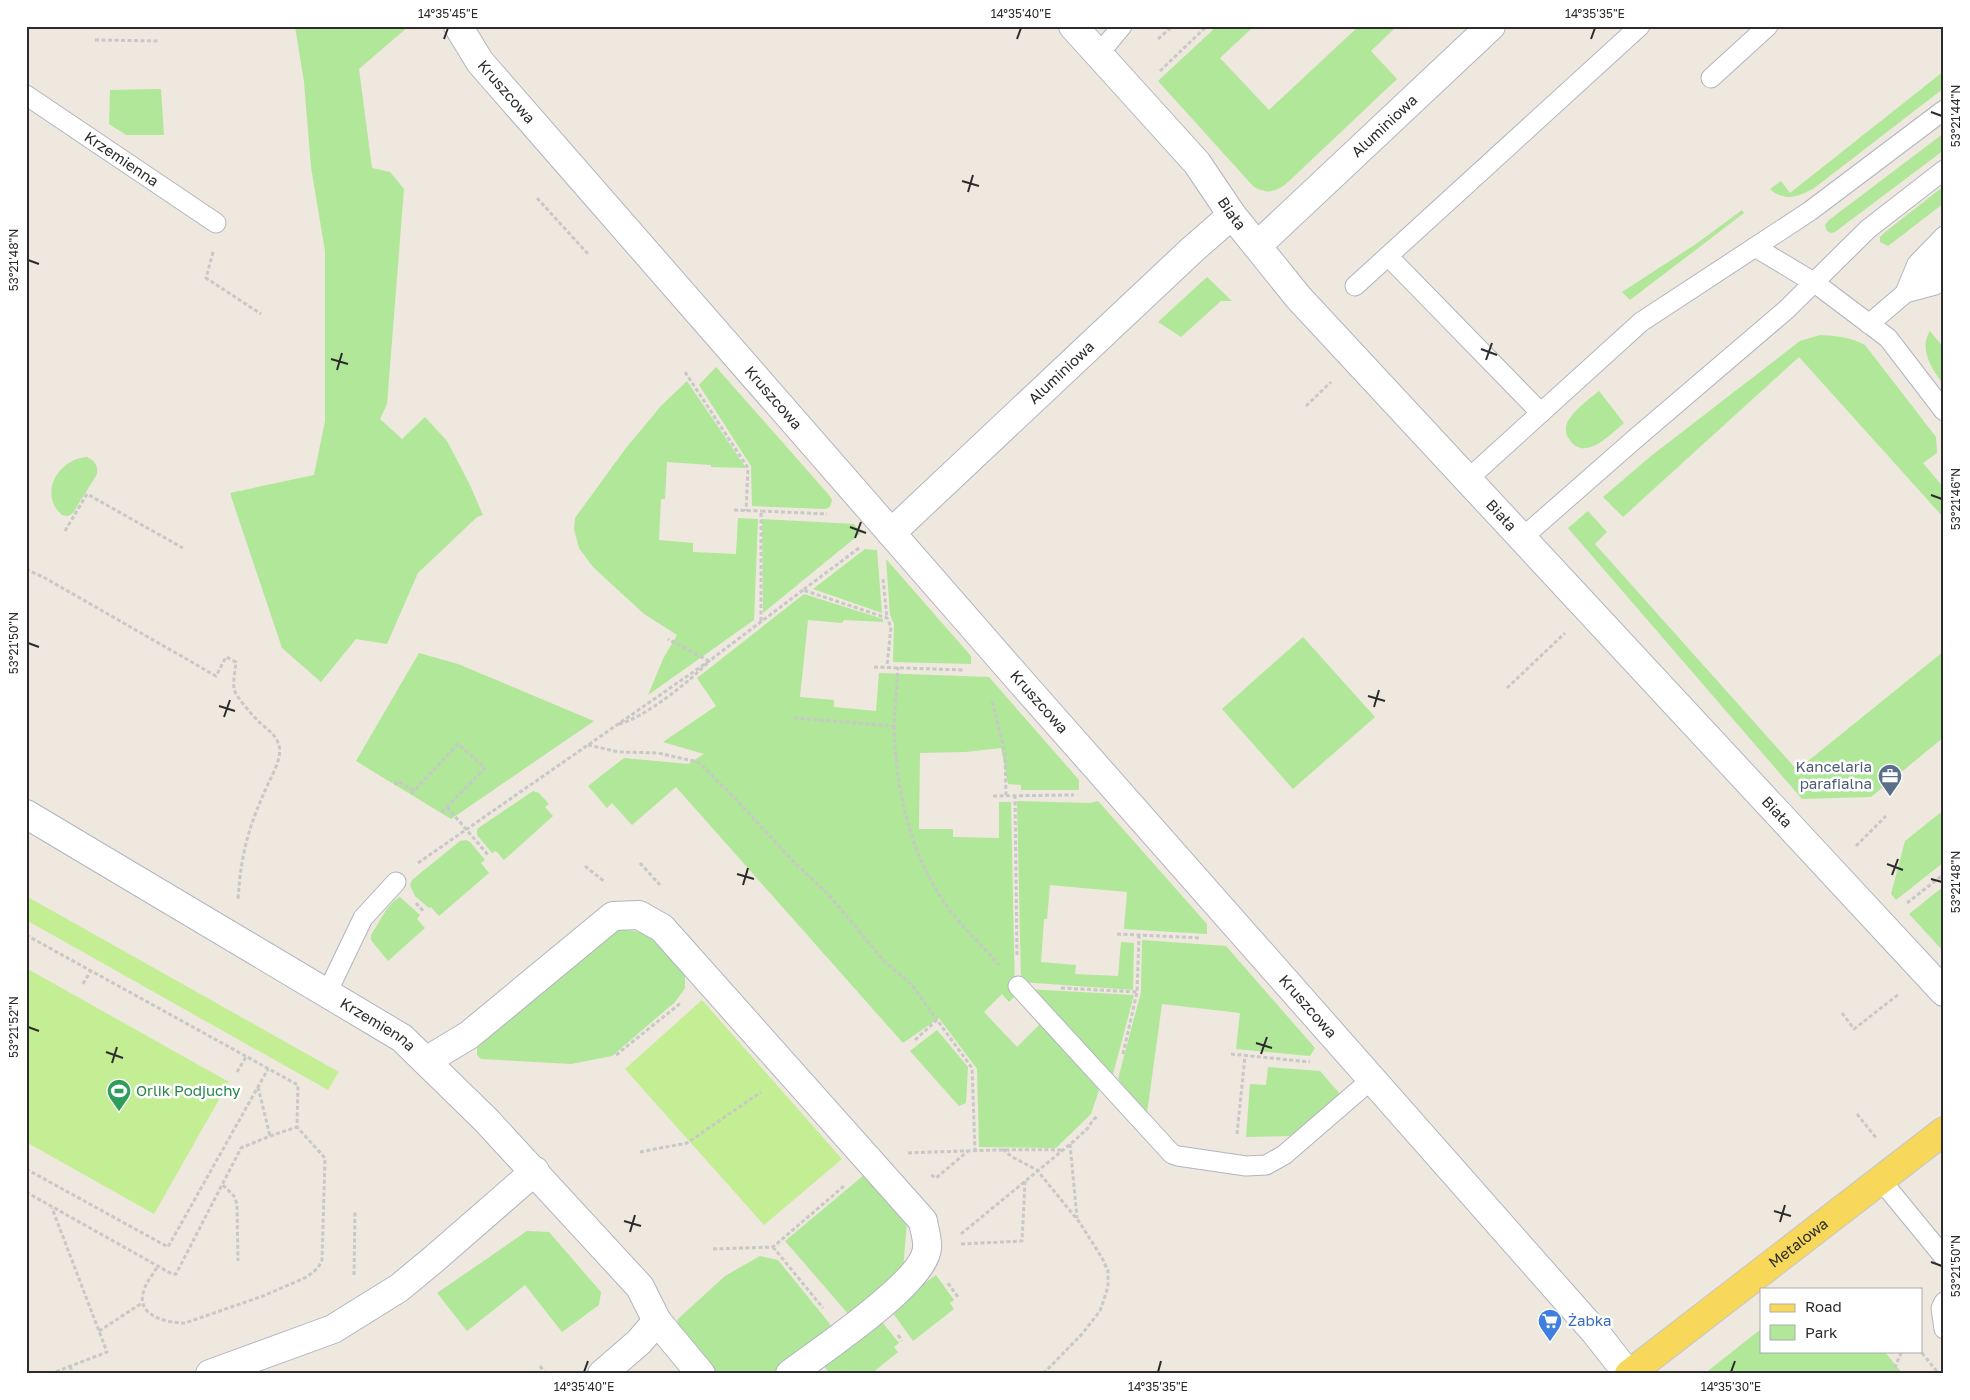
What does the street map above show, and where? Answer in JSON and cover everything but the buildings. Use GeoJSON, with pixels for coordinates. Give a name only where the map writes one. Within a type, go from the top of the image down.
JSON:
{"type":"FeatureCollection","features":[{"type":"Feature","properties":{"kind":"main road","name":"Metalowa"},"geometry":{"type":"LineString","coordinates":[[1638,1371],[1944,1130]]}},
{"type":"Feature","properties":{"kind":"street","name":"Kruszcowa"},"geometry":{"type":"LineString","coordinates":[[458,26],[480,62],[891,533],[1595,1332],[1638,1371]]}},
{"type":"Feature","properties":{"kind":"street","name":"Biała"},"geometry":{"type":"LineString","coordinates":[[1073,26],[1197,163],[1232,215],[1298,297],[1944,992]]}},
{"type":"Feature","properties":{"kind":"street","name":"Aluminiowa"},"geometry":{"type":"LineString","coordinates":[[1257,246],[1491,26]]}},
{"type":"Feature","properties":{"kind":"street","name":"Aluminiowa"},"geometry":{"type":"LineString","coordinates":[[891,533],[1232,215]]}},
{"type":"Feature","properties":{"kind":"street","name":"Krzemienna"},"geometry":{"type":"LineString","coordinates":[[26,814],[402,1038],[534,1170],[640,1287],[657,1321],[701,1374]]}},
{"type":"Feature","properties":{"kind":"street"},"geometry":{"type":"LineString","coordinates":[[426,1061],[469,1035],[613,916],[639,915],[662,928],[923,1221],[932,1237],[919,1268],[880,1307],[790,1374]]}},
{"type":"Feature","properties":{"kind":"street"},"geometry":{"type":"LineString","coordinates":[[210,1374],[333,1329],[399,1288],[534,1170]]}},
{"type":"Feature","properties":{"kind":"street"},"geometry":{"type":"LineString","coordinates":[[602,1374],[639,1342],[657,1321]]}},
{"type":"Feature","properties":{"kind":"lane"},"geometry":{"type":"LineString","coordinates":[[1098,54],[1122,26]]}},
{"type":"Feature","properties":{"kind":"lane"},"geometry":{"type":"LineString","coordinates":[[1355,286],[1640,26]]}},
{"type":"Feature","properties":{"kind":"lane"},"geometry":{"type":"LineString","coordinates":[[1710,78],[1768,26]]}},
{"type":"Feature","properties":{"kind":"lane","name":"Krzemienna"},"geometry":{"type":"LineString","coordinates":[[26,95],[216,223]]}},
{"type":"Feature","properties":{"kind":"lane"},"geometry":{"type":"LineString","coordinates":[[1468,479],[1641,322],[1810,211],[1944,110]]}},
{"type":"Feature","properties":{"kind":"lane"},"geometry":{"type":"LineString","coordinates":[[1522,538],[1786,310],[1868,229],[1944,170]]}},
{"type":"Feature","properties":{"kind":"lane"},"geometry":{"type":"LineString","coordinates":[[1905,293],[1917,264],[1944,236]]}},
{"type":"Feature","properties":{"kind":"lane"},"geometry":{"type":"LineString","coordinates":[[1755,247],[1815,282],[1888,338],[1944,411]]}},
{"type":"Feature","properties":{"kind":"lane"},"geometry":{"type":"LineString","coordinates":[[1388,256],[1541,413]]}},
{"type":"Feature","properties":{"kind":"lane"},"geometry":{"type":"LineString","coordinates":[[1869,324],[1944,260]]}},
{"type":"Feature","properties":{"kind":"lane"},"geometry":{"type":"LineString","coordinates":[[1905,293],[1935,285],[1944,280]]}},
{"type":"Feature","properties":{"kind":"lane"},"geometry":{"type":"LineString","coordinates":[[327,993],[363,918],[396,882]]}},
{"type":"Feature","properties":{"kind":"lane"},"geometry":{"type":"LineString","coordinates":[[1018,986],[1172,1154],[1235,1165],[1266,1165],[1284,1155],[1372,1079]]}},
{"type":"Feature","properties":{"kind":"lane"},"geometry":{"type":"LineString","coordinates":[[1880,1179],[1944,1256]]}},
{"type":"Feature","properties":{"kind":"lane"},"geometry":{"type":"LineString","coordinates":[[1944,1302],[1941,1308],[1944,1329]]}},
{"type":"Feature","properties":{"kind":"path"},"geometry":{"type":"LineString","coordinates":[[1158,39],[1173,26]]}},
{"type":"Feature","properties":{"kind":"path"},"geometry":{"type":"LineString","coordinates":[[1158,73],[1207,26]]}},
{"type":"Feature","properties":{"kind":"path"},"geometry":{"type":"LineString","coordinates":[[95,40],[159,41]]}},
{"type":"Feature","properties":{"kind":"path"},"geometry":{"type":"LineString","coordinates":[[537,198],[588,254]]}},
{"type":"Feature","properties":{"kind":"path"},"geometry":{"type":"LineString","coordinates":[[216,243],[206,278],[261,314]]}},
{"type":"Feature","properties":{"kind":"path"},"geometry":{"type":"LineString","coordinates":[[685,372],[748,468],[746,511]]}},
{"type":"Feature","properties":{"kind":"path"},"geometry":{"type":"LineString","coordinates":[[1306,406],[1337,376]]}},
{"type":"Feature","properties":{"kind":"path"},"geometry":{"type":"LineString","coordinates":[[65,531],[87,494],[183,548]]}},
{"type":"Feature","properties":{"kind":"path"},"geometry":{"type":"LineString","coordinates":[[734,510],[830,514]]}},
{"type":"Feature","properties":{"kind":"path"},"geometry":{"type":"LineString","coordinates":[[761,511],[761,622]]}},
{"type":"Feature","properties":{"kind":"path"},"geometry":{"type":"LineString","coordinates":[[396,882],[406,871],[709,661],[864,544]]}},
{"type":"Feature","properties":{"kind":"path"},"geometry":{"type":"LineString","coordinates":[[26,569],[216,676],[226,657],[236,662],[234,687],[236,694],[260,722],[270,730],[279,745],[276,768],[249,827],[242,859],[238,906]]}},
{"type":"Feature","properties":{"kind":"path"},"geometry":{"type":"LineString","coordinates":[[882,569],[887,618],[891,627],[887,666]]}},
{"type":"Feature","properties":{"kind":"path"},"geometry":{"type":"LineString","coordinates":[[803,590],[887,618]]}},
{"type":"Feature","properties":{"kind":"path"},"geometry":{"type":"LineString","coordinates":[[1507,688],[1566,632]]}},
{"type":"Feature","properties":{"kind":"path"},"geometry":{"type":"LineString","coordinates":[[668,639],[709,661]]}},
{"type":"Feature","properties":{"kind":"path"},"geometry":{"type":"LineString","coordinates":[[874,667],[968,670]]}},
{"type":"Feature","properties":{"kind":"path"},"geometry":{"type":"LineString","coordinates":[[898,667],[894,726],[897,765],[909,829],[930,881],[953,914],[1018,986],[1137,992]]}},
{"type":"Feature","properties":{"kind":"path"},"geometry":{"type":"LineString","coordinates":[[989,693],[1005,754],[1006,795]]}},
{"type":"Feature","properties":{"kind":"path"},"geometry":{"type":"LineString","coordinates":[[794,718],[894,726]]}},
{"type":"Feature","properties":{"kind":"path"},"geometry":{"type":"LineString","coordinates":[[411,794],[458,744],[485,768],[441,813]]}},
{"type":"Feature","properties":{"kind":"path"},"geometry":{"type":"LineString","coordinates":[[588,745],[619,752],[658,752],[698,762],[728,791],[796,864],[827,893],[884,961],[912,985],[972,1068],[975,1152]]}},
{"type":"Feature","properties":{"kind":"path"},"geometry":{"type":"LineString","coordinates":[[395,785],[398,781],[414,791]]}},
{"type":"Feature","properties":{"kind":"path"},"geometry":{"type":"LineString","coordinates":[[1015,795],[1018,986]]}},
{"type":"Feature","properties":{"kind":"path"},"geometry":{"type":"LineString","coordinates":[[994,796],[1080,795]]}},
{"type":"Feature","properties":{"kind":"path"},"geometry":{"type":"LineString","coordinates":[[447,807],[489,856]]}},
{"type":"Feature","properties":{"kind":"path"},"geometry":{"type":"LineString","coordinates":[[1850,851],[1886,816]]}},
{"type":"Feature","properties":{"kind":"path"},"geometry":{"type":"LineString","coordinates":[[640,863],[666,892]]}},
{"type":"Feature","properties":{"kind":"path"},"geometry":{"type":"LineString","coordinates":[[1902,907],[1944,874]]}},
{"type":"Feature","properties":{"kind":"path"},"geometry":{"type":"LineString","coordinates":[[1117,934],[1210,938]]}},
{"type":"Feature","properties":{"kind":"path"},"geometry":{"type":"LineString","coordinates":[[26,935],[298,1085],[297,1127],[325,1158],[322,1260],[318,1268],[307,1277],[263,1296],[184,1323],[163,1321],[147,1311],[142,1303],[144,1288],[158,1266]]}},
{"type":"Feature","properties":{"kind":"path"},"geometry":{"type":"LineString","coordinates":[[1094,1119],[1101,1097],[1116,1079],[1137,992],[1138,936]]}},
{"type":"Feature","properties":{"kind":"path"},"geometry":{"type":"LineString","coordinates":[[83,984],[91,970]]}},
{"type":"Feature","properties":{"kind":"path"},"geometry":{"type":"LineString","coordinates":[[616,1055],[709,981]]}},
{"type":"Feature","properties":{"kind":"path"},"geometry":{"type":"LineString","coordinates":[[1842,1013],[1854,1029],[1907,988]]}},
{"type":"Feature","properties":{"kind":"path"},"geometry":{"type":"LineString","coordinates":[[914,1040],[937,1020]]}},
{"type":"Feature","properties":{"kind":"path"},"geometry":{"type":"LineString","coordinates":[[1230,1054],[1313,1062]]}},
{"type":"Feature","properties":{"kind":"path"},"geometry":{"type":"LineString","coordinates":[[1235,1165],[1245,1056]]}},
{"type":"Feature","properties":{"kind":"path"},"geometry":{"type":"LineString","coordinates":[[237,1072],[246,1057]]}},
{"type":"Feature","properties":{"kind":"path"},"geometry":{"type":"LineString","coordinates":[[26,1169],[168,1247],[268,1069]]}},
{"type":"Feature","properties":{"kind":"path"},"geometry":{"type":"LineString","coordinates":[[640,1152],[687,1143],[791,1072]]}},
{"type":"Feature","properties":{"kind":"path"},"geometry":{"type":"LineString","coordinates":[[258,1086],[270,1136]]}},
{"type":"Feature","properties":{"kind":"path"},"geometry":{"type":"LineString","coordinates":[[1858,1114],[1879,1141]]}},
{"type":"Feature","properties":{"kind":"path"},"geometry":{"type":"LineString","coordinates":[[26,1192],[172,1274],[176,1274],[241,1148],[297,1127]]}},
{"type":"Feature","properties":{"kind":"path"},"geometry":{"type":"LineString","coordinates":[[932,1237],[958,1236],[1087,1129]]}},
{"type":"Feature","properties":{"kind":"path"},"geometry":{"type":"LineString","coordinates":[[1070,1144],[1077,1219]]}},
{"type":"Feature","properties":{"kind":"path"},"geometry":{"type":"LineString","coordinates":[[1003,1149],[1012,1157],[1037,1170],[1077,1219],[1102,1258],[1108,1271],[1108,1286],[1100,1311],[1082,1334],[1042,1374]]}},
{"type":"Feature","properties":{"kind":"path"},"geometry":{"type":"LineString","coordinates":[[905,1153],[975,1152],[1003,1149],[1062,1150]]}},
{"type":"Feature","properties":{"kind":"path"},"geometry":{"type":"LineString","coordinates":[[928,1173],[936,1178],[968,1151]]}},
{"type":"Feature","properties":{"kind":"path"},"geometry":{"type":"LineString","coordinates":[[713,1249],[773,1247],[871,1163]]}},
{"type":"Feature","properties":{"kind":"path"},"geometry":{"type":"LineString","coordinates":[[1025,1180],[1022,1241],[1025,1245]]}},
{"type":"Feature","properties":{"kind":"path"},"geometry":{"type":"LineString","coordinates":[[223,1185],[234,1196],[237,1204],[238,1261]]}},
{"type":"Feature","properties":{"kind":"path"},"geometry":{"type":"LineString","coordinates":[[50,1374],[107,1352],[52,1207]]}},
{"type":"Feature","properties":{"kind":"path"},"geometry":{"type":"LineString","coordinates":[[354,1282],[355,1210]]}},
{"type":"Feature","properties":{"kind":"path"},"geometry":{"type":"LineString","coordinates":[[932,1237],[963,1244],[1022,1241]]}},
{"type":"Feature","properties":{"kind":"path"},"geometry":{"type":"LineString","coordinates":[[773,1247],[844,1334]]}},
{"type":"Feature","properties":{"kind":"path"},"geometry":{"type":"LineString","coordinates":[[99,1331],[142,1303]]}},
{"type":"Feature","properties":{"kind":"path"},"geometry":{"type":"LineString","coordinates":[[1892,1374],[1902,1352]]}},
{"type":"Feature","properties":{"kind":"path"},"geometry":{"type":"LineString","coordinates":[[1922,1352],[1939,1374]]}},
{"type":"Feature","properties":{"kind":"path"},"geometry":{"type":"LineString","coordinates":[[70,1366],[73,1374]]}},
{"type":"Feature","properties":{"kind":"path"},"geometry":{"type":"LineString","coordinates":[[540,1366],[546,1374]]}},
{"type":"Feature","properties":{"kind":"green space"},"geometry":{"type":"Polygon","coordinates":[[[295,26],[409,26],[359,69],[372,168],[390,172],[404,189],[387,404],[380,419],[402,439],[425,417],[447,441],[483,515],[477,517],[418,573],[387,644],[356,639],[321,682],[282,648],[230,493],[314,475],[325,421],[325,251],[311,167],[304,82],[295,26]]]}},
{"type":"Feature","properties":{"kind":"green space"},"geometry":{"type":"Polygon","coordinates":[[[1217,26],[1248,26],[1251,29],[1220,58],[1269,110],[1359,26],[1397,26],[1371,51],[1397,79],[1286,184],[1273,191],[1262,190],[1253,186],[1158,81],[1217,26]]]}},
{"type":"Feature","properties":{"kind":"green space"},"geometry":{"type":"Polygon","coordinates":[[[1944,71],[1944,88],[1813,189],[1796,196],[1786,197],[1780,196],[1770,189],[1781,181],[1790,193],[1944,71]]]}},
{"type":"Feature","properties":{"kind":"green space"},"geometry":{"type":"Polygon","coordinates":[[[161,89],[164,135],[126,135],[109,124],[110,90],[161,89]]]}},
{"type":"Feature","properties":{"kind":"green space"},"geometry":{"type":"Polygon","coordinates":[[[1944,133],[1944,150],[1835,232],[1827,231],[1825,225],[1829,220],[1944,133]]]}},
{"type":"Feature","properties":{"kind":"green space"},"geometry":{"type":"Polygon","coordinates":[[[1944,186],[1944,203],[1888,246],[1880,242],[1880,237],[1884,233],[1944,186]]]}},
{"type":"Feature","properties":{"kind":"green space"},"geometry":{"type":"Polygon","coordinates":[[[1742,210],[1744,213],[1630,300],[1622,292],[1696,244],[1742,210]]]}},
{"type":"Feature","properties":{"kind":"green space"},"geometry":{"type":"Polygon","coordinates":[[[1207,277],[1232,301],[1221,301],[1181,337],[1158,322],[1207,277]]]}},
{"type":"Feature","properties":{"kind":"green space"},"geometry":{"type":"Polygon","coordinates":[[[1930,331],[1944,348],[1944,385],[1928,360],[1926,345],[1930,331]]]}},
{"type":"Feature","properties":{"kind":"green space"},"geometry":{"type":"Polygon","coordinates":[[[1820,335],[1843,337],[1865,345],[1936,437],[1937,453],[1923,463],[1944,488],[1944,518],[1799,357],[1623,517],[1603,497],[1651,456],[1800,341],[1820,335]]]}},
{"type":"Feature","properties":{"kind":"green space"},"geometry":{"type":"Polygon","coordinates":[[[716,367],[829,495],[832,500],[830,507],[825,509],[752,506],[751,466],[699,385],[716,367]]]}},
{"type":"Feature","properties":{"kind":"green space"},"geometry":{"type":"Polygon","coordinates":[[[687,381],[746,468],[711,467],[711,465],[667,462],[665,499],[661,499],[659,540],[693,543],[693,552],[736,554],[738,518],[758,519],[754,620],[648,695],[663,659],[677,635],[644,614],[593,567],[579,548],[574,529],[575,518],[626,448],[661,406],[687,381]]]}},
{"type":"Feature","properties":{"kind":"green space"},"geometry":{"type":"Polygon","coordinates":[[[1599,391],[1624,423],[1597,444],[1582,448],[1575,446],[1567,435],[1568,421],[1578,409],[1599,391]]]}},
{"type":"Feature","properties":{"kind":"green space"},"geometry":{"type":"Polygon","coordinates":[[[87,457],[95,464],[97,474],[73,513],[68,516],[62,515],[55,507],[52,497],[55,479],[67,464],[87,457]]]}},
{"type":"Feature","properties":{"kind":"green space"},"geometry":{"type":"Polygon","coordinates":[[[1588,511],[1607,532],[1595,544],[1797,770],[1944,651],[1944,737],[1871,797],[1802,799],[1568,528],[1588,511]]]}},
{"type":"Feature","properties":{"kind":"green space"},"geometry":{"type":"Polygon","coordinates":[[[762,519],[854,524],[861,533],[763,613],[762,519]]]}},
{"type":"Feature","properties":{"kind":"green space"},"geometry":{"type":"Polygon","coordinates":[[[865,549],[877,550],[882,613],[813,589],[865,549]]]}},
{"type":"Feature","properties":{"kind":"green space"},"geometry":{"type":"Polygon","coordinates":[[[886,559],[971,656],[971,664],[893,662],[894,624],[890,615],[886,559]]]}},
{"type":"Feature","properties":{"kind":"green space"},"geometry":{"type":"Polygon","coordinates":[[[804,594],[883,619],[883,622],[844,620],[842,623],[808,620],[800,697],[834,700],[834,707],[876,711],[879,673],[989,677],[1079,780],[1079,790],[1021,790],[1021,785],[1008,784],[1001,748],[965,752],[920,753],[919,829],[953,829],[953,837],[999,838],[999,802],[1011,802],[1015,996],[1009,1002],[1002,994],[984,1012],[1017,1047],[1041,1023],[1099,1090],[1091,1114],[1056,1148],[979,1147],[977,1069],[939,1018],[903,1043],[676,787],[632,825],[612,803],[607,808],[588,786],[624,758],[688,764],[704,754],[663,742],[716,706],[697,678],[804,594]]]}},
{"type":"Feature","properties":{"kind":"green space"},"geometry":{"type":"Polygon","coordinates":[[[1303,637],[1375,717],[1293,789],[1222,709],[1303,637]]]}},
{"type":"Feature","properties":{"kind":"green space"},"geometry":{"type":"Polygon","coordinates":[[[419,653],[458,664],[594,721],[451,819],[356,761],[419,653]]]}},
{"type":"Feature","properties":{"kind":"green space"},"geometry":{"type":"Polygon","coordinates":[[[533,791],[539,793],[549,804],[545,807],[553,816],[504,860],[496,851],[492,853],[477,835],[477,829],[533,791]]]}},
{"type":"Feature","properties":{"kind":"green space"},"geometry":{"type":"Polygon","coordinates":[[[1017,801],[1090,803],[1098,801],[1207,924],[1207,934],[1124,929],[1127,892],[1050,885],[1047,919],[1044,919],[1041,962],[1076,965],[1075,974],[1118,976],[1121,942],[1134,943],[1133,990],[1021,982],[1017,801]]]}},
{"type":"Feature","properties":{"kind":"green space"},"geometry":{"type":"Polygon","coordinates":[[[1940,813],[1944,817],[1944,862],[1896,900],[1891,894],[1905,841],[1940,813]]]}},
{"type":"Feature","properties":{"kind":"green space"},"geometry":{"type":"Polygon","coordinates":[[[466,840],[470,842],[485,860],[481,863],[489,873],[439,916],[431,907],[429,908],[415,896],[410,885],[412,880],[460,841],[466,840]]]}},
{"type":"Feature","properties":{"kind":"green space"},"geometry":{"type":"Polygon","coordinates":[[[1944,886],[1944,952],[1909,914],[1944,886]]]}},
{"type":"Feature","properties":{"kind":"green space"},"geometry":{"type":"Polygon","coordinates":[[[26,896],[339,1072],[328,1090],[26,920],[26,896]]]}},
{"type":"Feature","properties":{"kind":"green space"},"geometry":{"type":"Polygon","coordinates":[[[400,897],[420,915],[417,919],[425,928],[388,961],[371,940],[371,935],[387,909],[400,897]]]}},
{"type":"Feature","properties":{"kind":"green space"},"geometry":{"type":"Polygon","coordinates":[[[620,929],[643,933],[651,937],[664,948],[685,973],[685,988],[675,1002],[612,1056],[571,1064],[481,1059],[477,1055],[477,1047],[480,1041],[605,935],[620,929]]]}},
{"type":"Feature","properties":{"kind":"green space"},"geometry":{"type":"Polygon","coordinates":[[[1142,940],[1226,946],[1315,1048],[1310,1056],[1236,1049],[1240,1013],[1162,1004],[1147,1113],[1118,1079],[1141,992],[1142,940]]]}},
{"type":"Feature","properties":{"kind":"green space","name":"Orlik Podjuchy"},"geometry":{"type":"Polygon","coordinates":[[[26,968],[229,1082],[154,1214],[26,1142],[26,968]]]}},
{"type":"Feature","properties":{"kind":"green space"},"geometry":{"type":"Polygon","coordinates":[[[1026,989],[1134,995],[1112,1078],[1026,989]]]}},
{"type":"Feature","properties":{"kind":"green space"},"geometry":{"type":"Polygon","coordinates":[[[702,1000],[842,1159],[764,1225],[625,1069],[702,1000]]]}},
{"type":"Feature","properties":{"kind":"green space"},"geometry":{"type":"Polygon","coordinates":[[[937,1030],[968,1067],[966,1103],[959,1106],[910,1051],[937,1030]]]}},
{"type":"Feature","properties":{"kind":"green space"},"geometry":{"type":"Polygon","coordinates":[[[1268,1067],[1320,1071],[1341,1095],[1290,1136],[1246,1137],[1250,1084],[1266,1085],[1268,1067]]]}},
{"type":"Feature","properties":{"kind":"green space"},"geometry":{"type":"Polygon","coordinates":[[[864,1175],[907,1222],[903,1270],[850,1316],[785,1241],[864,1175]]]}},
{"type":"Feature","properties":{"kind":"green space"},"geometry":{"type":"Polygon","coordinates":[[[527,1231],[549,1232],[601,1292],[599,1305],[562,1332],[525,1285],[467,1331],[437,1293],[527,1231]]]}},
{"type":"Feature","properties":{"kind":"green space"},"geometry":{"type":"Polygon","coordinates":[[[760,1256],[778,1260],[834,1329],[775,1374],[717,1374],[676,1328],[678,1319],[725,1276],[760,1256]]]}},
{"type":"Feature","properties":{"kind":"green space"},"geometry":{"type":"Polygon","coordinates":[[[936,1275],[954,1300],[950,1303],[954,1309],[913,1341],[892,1312],[893,1306],[936,1275]]]}},
{"type":"Feature","properties":{"kind":"green space"},"geometry":{"type":"Polygon","coordinates":[[[878,1317],[899,1343],[894,1347],[898,1352],[871,1374],[830,1374],[821,1362],[878,1317]]]}},
{"type":"Feature","properties":{"kind":"green space"},"geometry":{"type":"Polygon","coordinates":[[[1760,1330],[1760,1352],[1885,1352],[1903,1374],[1704,1374],[1760,1330]]]}},
{"type":"Feature","properties":{"kind":"place","name":"Kancelaria parafialna"},"geometry":{"type":"Point","coordinates":[1890,797]}},
{"type":"Feature","properties":{"kind":"place","name":"Orlik Podjuchy"},"geometry":{"type":"Point","coordinates":[119,1112]}},
{"type":"Feature","properties":{"kind":"place","name":"Żabka"},"geometry":{"type":"Point","coordinates":[1550,1342]}}]}
